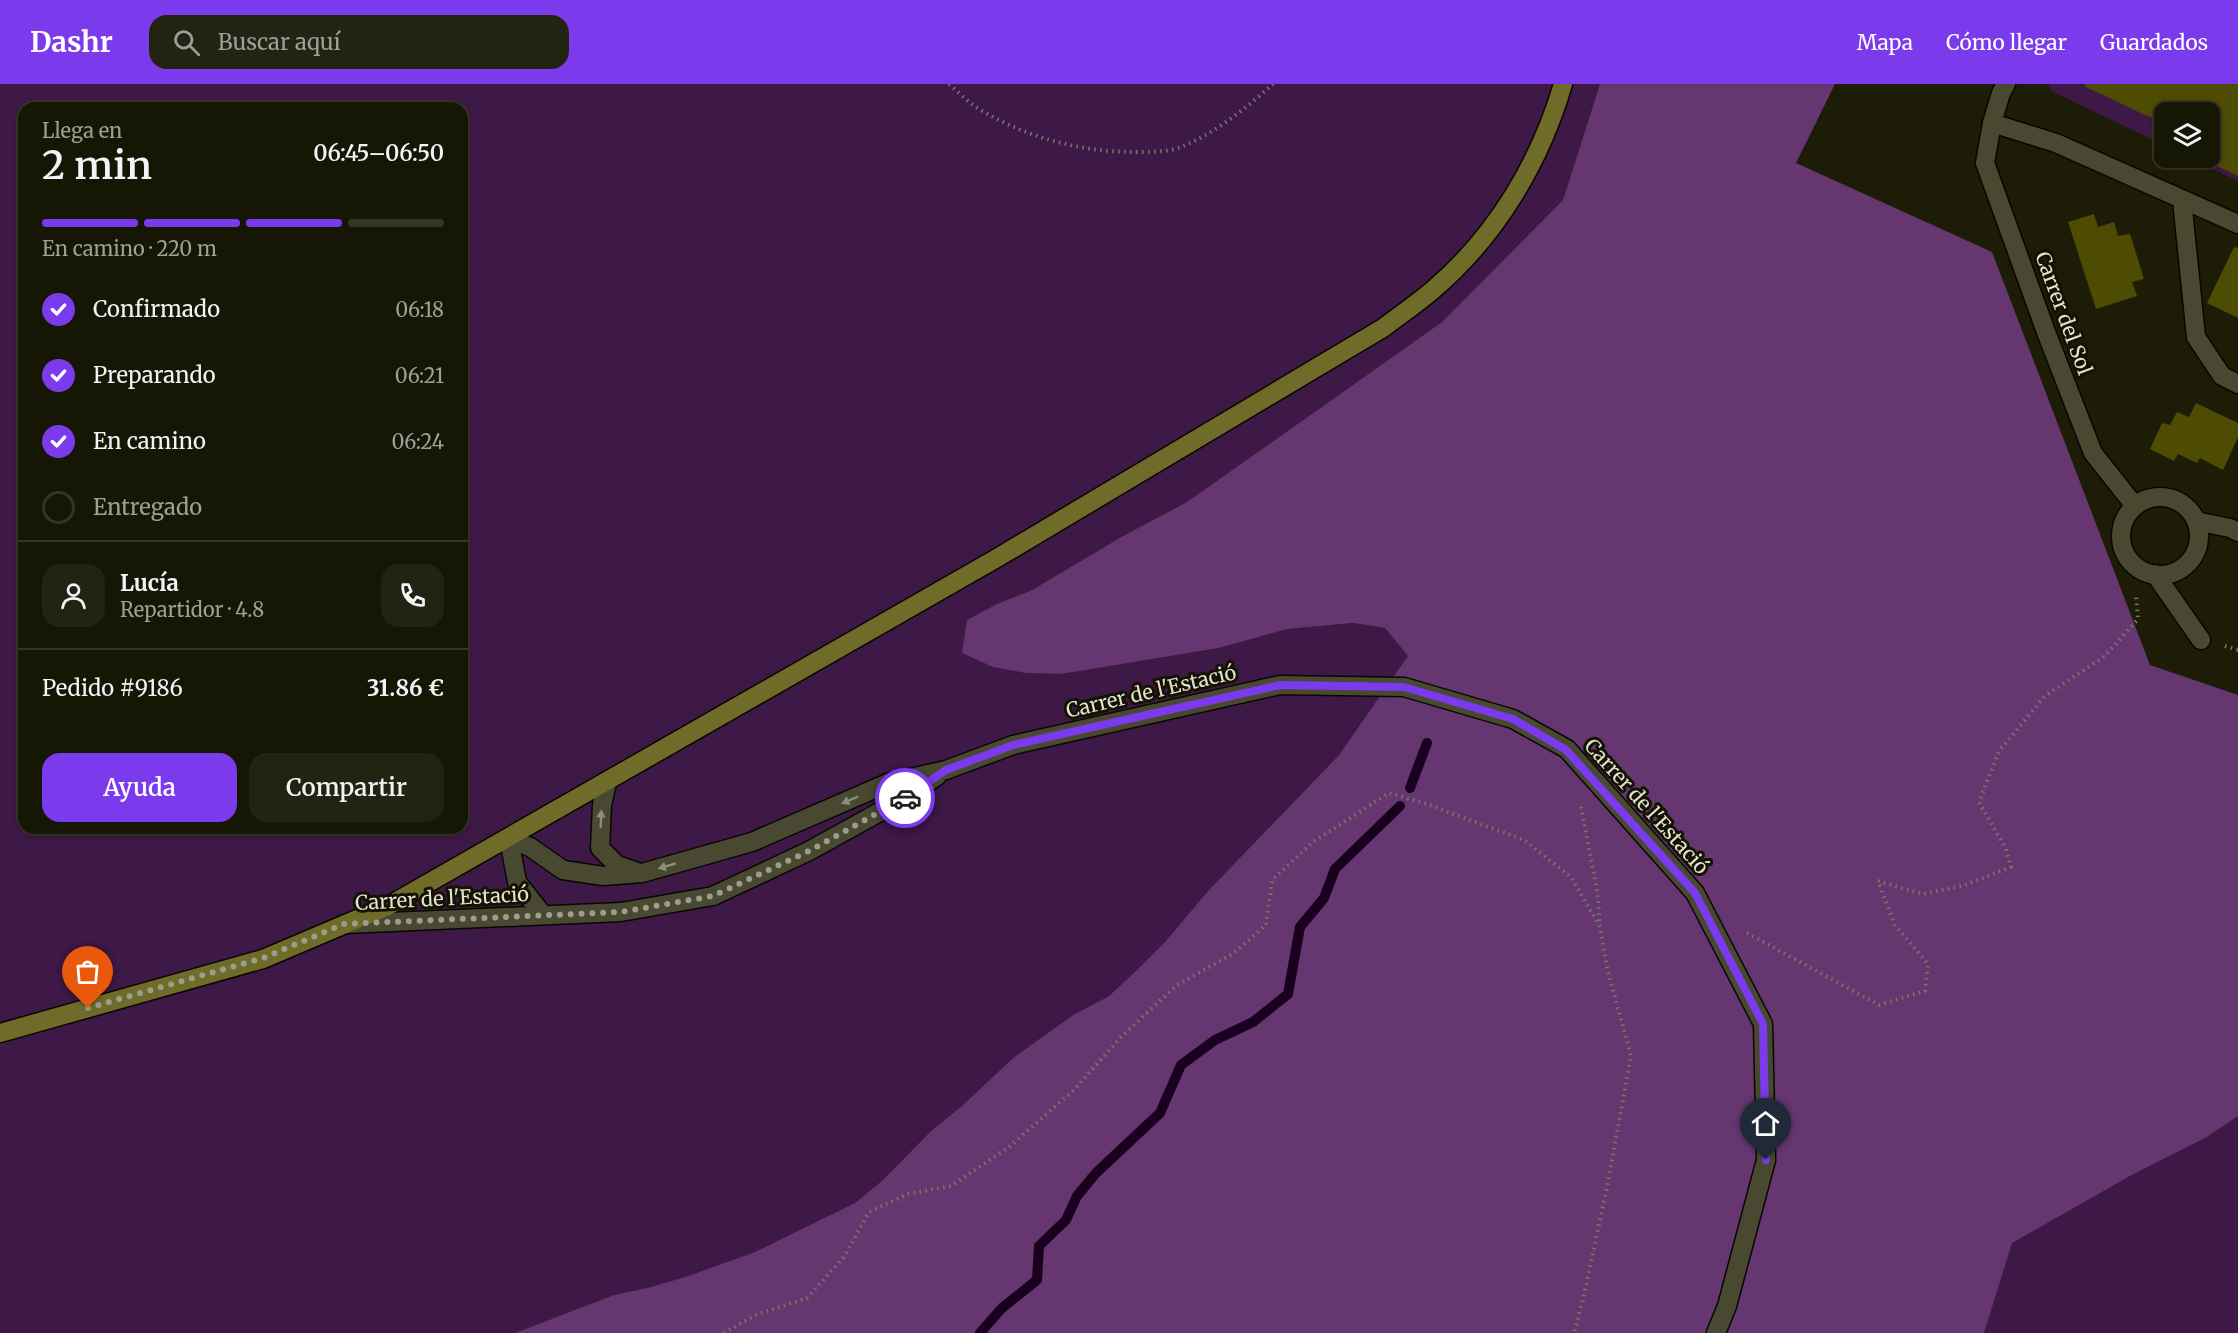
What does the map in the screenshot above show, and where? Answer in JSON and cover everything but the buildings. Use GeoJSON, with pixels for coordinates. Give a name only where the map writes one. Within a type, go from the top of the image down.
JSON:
{"type":"FeatureCollection","features":[{"type":"Feature","properties":{"kind":"street"},"geometry":{"type":"LineString","coordinates":[[0,1033],[263,958],[388,906],[607,783],[997,558],[1383,328],[1435,289],[1479,244],[1515,195],[1540,148],[1563,84]]}},
{"type":"Feature","properties":{"kind":"street","name":"Carrer del Sol"},"geometry":{"type":"LineString","coordinates":[[2006,84],[1992,123],[1985,163],[2046,332],[2093,453],[2135,506]]}},
{"type":"Feature","properties":{"kind":"street"},"geometry":{"type":"LineString","coordinates":[[1992,123],[2056,143],[2238,224]]}},
{"type":"Feature","properties":{"kind":"street"},"geometry":{"type":"LineString","coordinates":[[2182,200],[2196,337],[2222,376],[2238,384]]}},
{"type":"Feature","properties":{"kind":"street"},"geometry":{"type":"LineString","coordinates":[[2158,497],[2169,498],[2181,503],[2196,521],[2199,537],[2196,552],[2186,566],[2172,573],[2155,574],[2141,570],[2129,560],[2123,547],[2121,532],[2126,517],[2135,506],[2158,497]]}},
{"type":"Feature","properties":{"kind":"street"},"geometry":{"type":"LineString","coordinates":[[2196,521],[2238,532]]}},
{"type":"Feature","properties":{"kind":"street"},"geometry":{"type":"LineString","coordinates":[[2155,574],[2201,640]]}},
{"type":"Feature","properties":{"kind":"street","name":"Carrer de l'Estació"},"geometry":{"type":"LineString","coordinates":[[509,838],[530,847],[563,870],[603,876],[642,873],[752,842],[888,783],[946,770],[1013,745],[1280,685],[1404,687],[1513,719],[1566,750],[1695,893],[1763,1024],[1766,1160],[1727,1306],[1716,1333]]}},
{"type":"Feature","properties":{"kind":"street","name":"Carrer de l'Estació"},"geometry":{"type":"LineString","coordinates":[[344,924],[621,912],[713,896],[809,851],[903,799],[946,770]]}},
{"type":"Feature","properties":{"kind":"street"},"geometry":{"type":"LineString","coordinates":[[607,783],[602,805],[600,848],[617,865],[642,873]]}},
{"type":"Feature","properties":{"kind":"street","name":"Carrer de l'Estació"},"geometry":{"type":"LineString","coordinates":[[509,838],[518,882],[543,915]]}},
{"type":"Feature","properties":{"kind":"path"},"geometry":{"type":"LineString","coordinates":[[949,84],[973,105],[1005,123],[1048,140],[1102,152],[1144,152],[1182,147],[1218,128],[1273,84]]}},
{"type":"Feature","properties":{"kind":"path"},"geometry":{"type":"LineString","coordinates":[[1742,930],[1879,1005],[1925,991],[1928,964],[1894,925],[1878,881],[1923,894],[1965,885],[2011,867],[2006,849],[1979,802],[1999,752],[2045,696],[2105,656],[2138,619],[2134,564]]}},
{"type":"Feature","properties":{"kind":"path"},"geometry":{"type":"LineString","coordinates":[[724,1333],[755,1315],[807,1298],[844,1257],[869,1212],[908,1194],[951,1186],[1009,1147],[1075,1089],[1122,1037],[1177,985],[1234,953],[1266,925],[1272,880],[1313,842],[1389,793],[1421,802],[1524,840],[1571,877],[1600,927]]}},
{"type":"Feature","properties":{"kind":"path"},"geometry":{"type":"LineString","coordinates":[[1574,1333],[1607,1187],[1631,1056],[1607,968],[1597,890],[1580,806]]}},
{"type":"Feature","properties":{"kind":"shaded area"},"geometry":{"type":"Polygon","coordinates":[[[0,84],[1600,84],[1563,200],[1442,322],[1187,502],[1123,536],[1032,590],[997,604],[1026,673],[1061,674],[1219,648],[1287,629],[1353,623],[1385,628],[1409,656],[1339,755],[1208,891],[1165,942],[1109,996],[1073,1015],[1013,1058],[963,1105],[931,1131],[883,1180],[855,1203],[755,1252],[685,1277],[614,1295],[515,1333],[0,1333],[0,84]]]}},
{"type":"Feature","properties":{"kind":"shaded area"},"geometry":{"type":"Polygon","coordinates":[[[1600,84],[1835,84],[1796,163],[1992,252],[2150,665],[2238,695],[2238,1116],[2207,1137],[2130,1176],[2012,1243],[1984,1333],[515,1333],[614,1295],[685,1277],[755,1252],[855,1203],[883,1180],[931,1131],[963,1105],[1013,1058],[1073,1015],[1109,996],[1165,942],[1208,891],[1339,755],[1408,656],[1385,628],[1353,623],[1287,629],[1219,648],[1061,674],[1026,673],[993,667],[962,653],[967,620],[997,604],[1032,590],[1123,536],[1187,502],[1442,322],[1563,200],[1600,84]]]}},
{"type":"Feature","properties":{"kind":"shaded area"},"geometry":{"type":"Polygon","coordinates":[[[2048,84],[2238,84],[2238,181],[2211,168],[2220,168],[2220,102],[2154,102],[2154,140],[2051,91],[2048,84]]]}},
{"type":"Feature","properties":{"kind":"shaded area"},"geometry":{"type":"Polygon","coordinates":[[[2238,1116],[2238,1333],[1984,1333],[2011,1243],[2130,1176],[2207,1137],[2238,1116]]]}},
{"type":"Feature","properties":{"kind":"waterway"},"geometry":{"type":"LineString","coordinates":[[1410,788],[1427,743]]}},
{"type":"Feature","properties":{"kind":"waterway"},"geometry":{"type":"LineString","coordinates":[[980,1333],[1002,1308],[1037,1280],[1039,1246],[1066,1220],[1077,1196],[1096,1173],[1160,1113],[1181,1065],[1215,1040],[1253,1022],[1288,994],[1300,927],[1324,898],[1335,869],[1400,806]]}},
{"type":"Feature","properties":{"kind":"way so far"},"geometry":{"type":"LineString","coordinates":[[88,1008],[263,958],[344,924],[621,912],[713,896],[809,851],[905,798]]}},
{"type":"Feature","properties":{"kind":"route"},"geometry":{"type":"LineString","coordinates":[[905,798],[946,770],[1013,745],[1280,685],[1404,687],[1513,719],[1566,750],[1695,893],[1763,1024],[1766,1160]]}}]}
